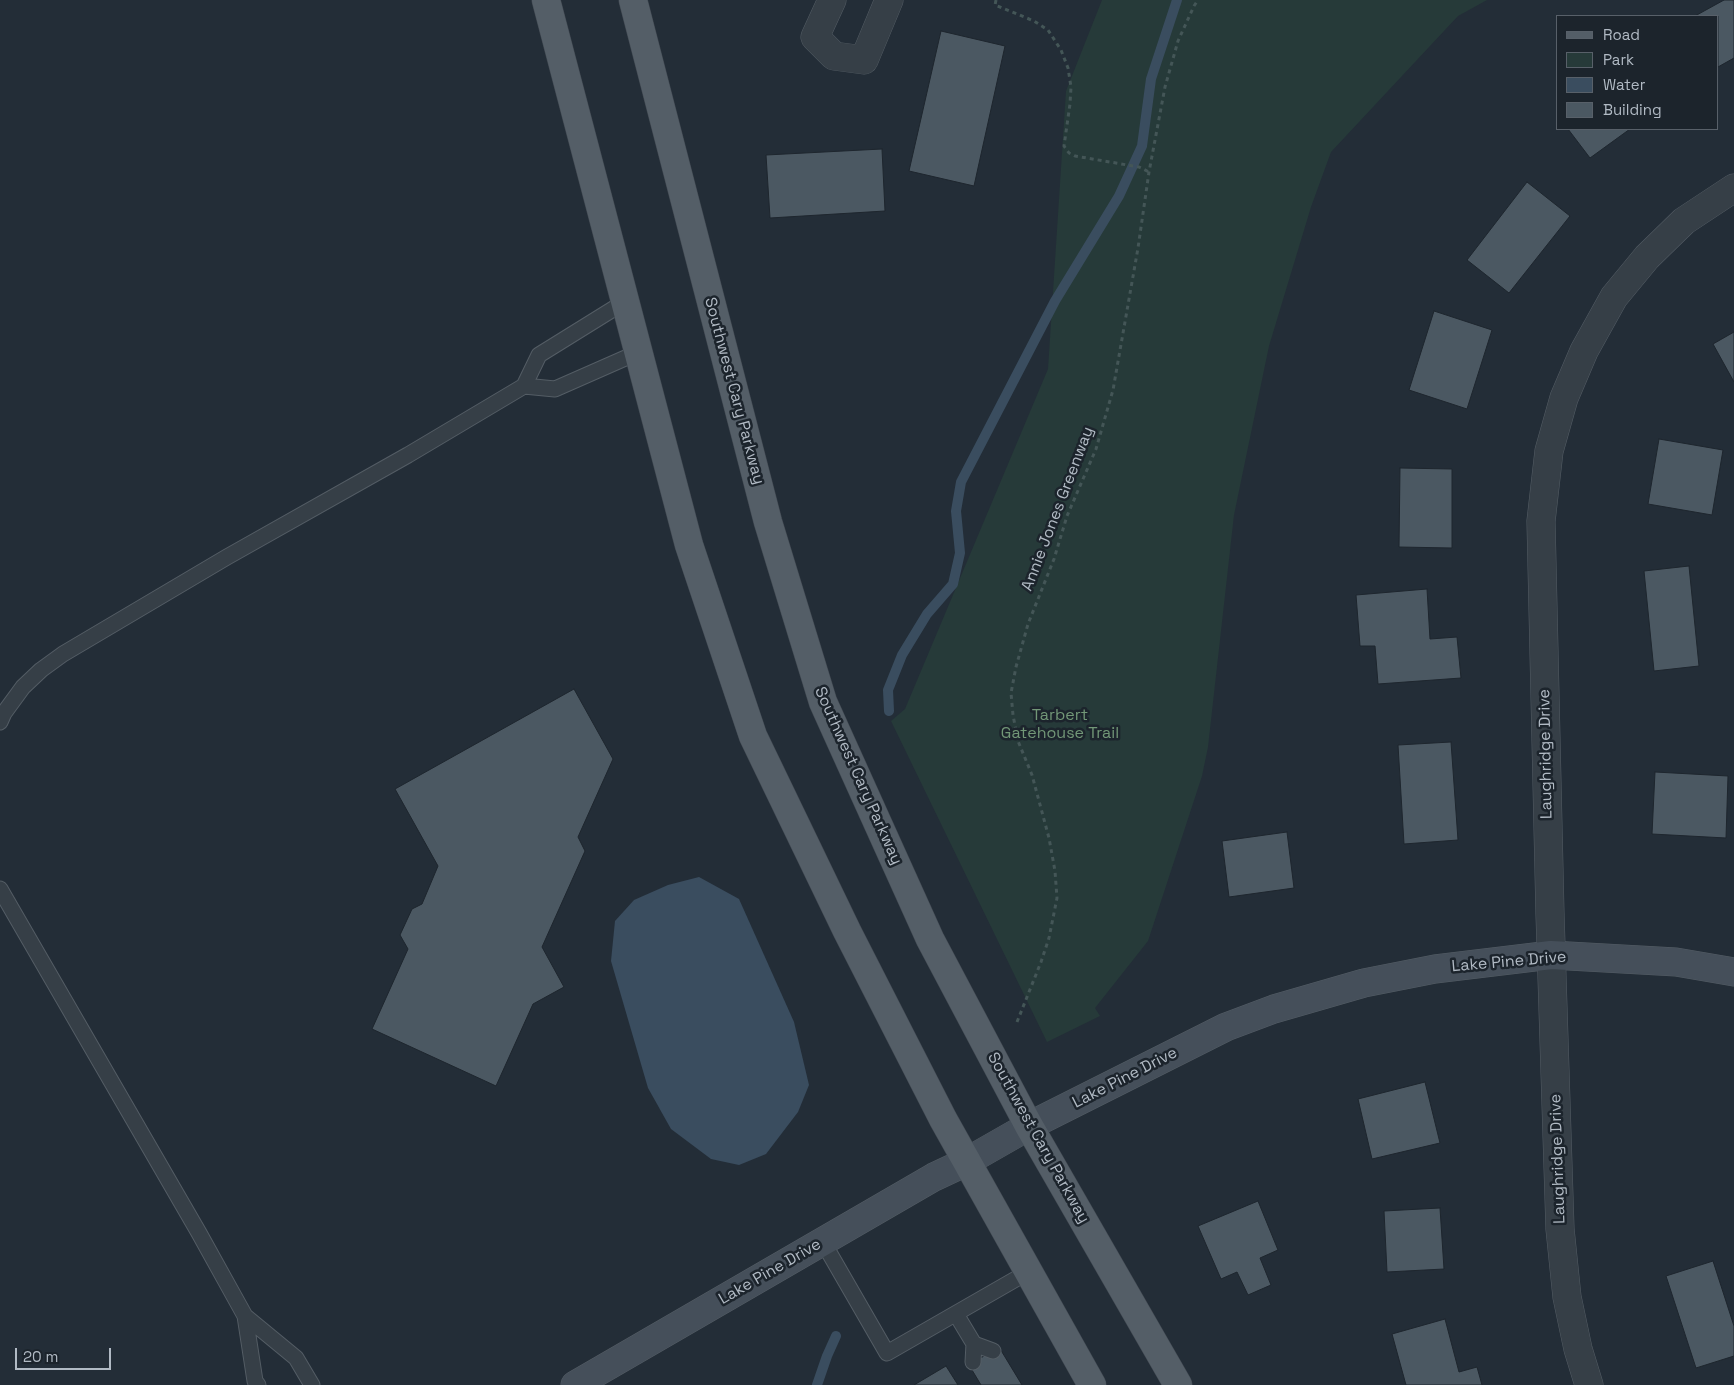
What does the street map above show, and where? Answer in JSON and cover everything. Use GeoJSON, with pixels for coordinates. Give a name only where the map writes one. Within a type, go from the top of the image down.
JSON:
{"type":"FeatureCollection","features":[{"type":"Feature","properties":{"kind":"main road"},"geometry":{"type":"LineString","coordinates":[[546,0],[689,545],[753,736],[847,931],[966,1162],[1092,1385]]}},
{"type":"Feature","properties":{"kind":"main road","name":"Southwest Cary Parkway"},"geometry":{"type":"LineString","coordinates":[[633,0],[768,522],[823,702],[930,939],[1029,1126],[1178,1385]]}},
{"type":"Feature","properties":{"kind":"street"},"geometry":{"type":"LineString","coordinates":[[832,0],[816,38],[834,56],[864,60],[889,0]]}},
{"type":"Feature","properties":{"kind":"street","name":"Laughridge Drive"},"geometry":{"type":"LineString","coordinates":[[1588,1385],[1567,1297],[1560,1229],[1551,955],[1541,521],[1549,451],[1564,398],[1584,351],[1614,298],[1647,257],[1684,221],[1734,188]]}},
{"type":"Feature","properties":{"kind":"street","name":"Lake Pine Drive"},"geometry":{"type":"LineString","coordinates":[[574,1385],[934,1178],[1029,1126],[1226,1027],[1274,1009],[1364,983],[1435,969],[1551,955],[1676,962],[1734,972]]}},
{"type":"Feature","properties":{"kind":"lane"},"geometry":{"type":"LineString","coordinates":[[0,722],[4,713],[23,687],[41,670],[63,654],[524,386],[539,355],[626,301]]}},
{"type":"Feature","properties":{"kind":"lane"},"geometry":{"type":"LineString","coordinates":[[524,386],[555,389],[639,352]]}},
{"type":"Feature","properties":{"kind":"lane"},"geometry":{"type":"LineString","coordinates":[[0,889],[245,1316],[258,1385]]}},
{"type":"Feature","properties":{"kind":"lane"},"geometry":{"type":"LineString","coordinates":[[823,1242],[887,1353],[1028,1272]]}},
{"type":"Feature","properties":{"kind":"lane"},"geometry":{"type":"LineString","coordinates":[[956,1314],[974,1344],[973,1362]]}},
{"type":"Feature","properties":{"kind":"lane"},"geometry":{"type":"LineString","coordinates":[[245,1316],[296,1358],[312,1385]]}},
{"type":"Feature","properties":{"kind":"lane"},"geometry":{"type":"LineString","coordinates":[[974,1344],[993,1351]]}},
{"type":"Feature","properties":{"kind":"path"},"geometry":{"type":"LineString","coordinates":[[996,0],[994,5],[1034,21],[1048,30],[1061,50],[1068,68],[1071,87],[1064,146],[1069,153],[1075,156],[1139,167],[1149,172]]}},
{"type":"Feature","properties":{"kind":"path","name":"Annie Jones Greenway"},"geometry":{"type":"LineString","coordinates":[[1018,1022],[1049,938],[1056,898],[1056,871],[1032,775],[1018,741],[1012,715],[1012,692],[1016,667],[1028,624],[1054,559],[1067,516],[1096,449],[1114,390],[1149,172],[1165,87],[1178,41],[1198,0]]}},
{"type":"Feature","properties":{"kind":"green space","name":"Tarbert Gatehouse Trail"},"geometry":{"type":"Polygon","coordinates":[[[1102,0],[1487,0],[1458,16],[1331,152],[1311,207],[1269,346],[1234,515],[1208,747],[1202,776],[1148,941],[1095,1008],[1100,1016],[1047,1042],[891,721],[905,709],[1048,369],[1066,91],[1102,0]]]}},
{"type":"Feature","properties":{"kind":"water"},"geometry":{"type":"Polygon","coordinates":[[[699,877],[739,899],[794,1022],[809,1085],[798,1112],[766,1154],[739,1165],[711,1159],[671,1129],[648,1088],[611,961],[615,921],[634,900],[668,885],[699,877]]]}},
{"type":"Feature","properties":{"kind":"building"},"geometry":{"type":"Polygon","coordinates":[[[1724,0],[1734,0],[1734,58],[1719,66],[1719,15],[1697,15],[1724,0]]]}},
{"type":"Feature","properties":{"kind":"building"},"geometry":{"type":"Polygon","coordinates":[[[941,31],[1005,46],[974,186],[909,171],[941,31]]]}},
{"type":"Feature","properties":{"kind":"building"},"geometry":{"type":"Polygon","coordinates":[[[1569,130],[1629,130],[1590,158],[1569,130]]]}},
{"type":"Feature","properties":{"kind":"building"},"geometry":{"type":"Polygon","coordinates":[[[882,149],[885,211],[770,218],[766,155],[882,149]]]}},
{"type":"Feature","properties":{"kind":"building"},"geometry":{"type":"Polygon","coordinates":[[[1527,182],[1570,216],[1509,293],[1467,260],[1527,182]]]}},
{"type":"Feature","properties":{"kind":"building"},"geometry":{"type":"Polygon","coordinates":[[[1434,311],[1492,330],[1467,409],[1409,390],[1434,311]]]}},
{"type":"Feature","properties":{"kind":"building"},"geometry":{"type":"Polygon","coordinates":[[[1734,332],[1734,382],[1713,344],[1734,332]]]}},
{"type":"Feature","properties":{"kind":"building"},"geometry":{"type":"Polygon","coordinates":[[[1659,439],[1723,450],[1712,515],[1648,504],[1659,439]]]}},
{"type":"Feature","properties":{"kind":"building"},"geometry":{"type":"Polygon","coordinates":[[[1400,468],[1452,469],[1452,548],[1399,547],[1400,468]]]}},
{"type":"Feature","properties":{"kind":"building"},"geometry":{"type":"Polygon","coordinates":[[[1689,566],[1699,666],[1654,671],[1644,571],[1689,566]]]}},
{"type":"Feature","properties":{"kind":"building"},"geometry":{"type":"Polygon","coordinates":[[[1427,589],[1430,639],[1457,637],[1461,678],[1378,684],[1375,646],[1360,646],[1356,595],[1427,589]]]}},
{"type":"Feature","properties":{"kind":"building"},"geometry":{"type":"Polygon","coordinates":[[[574,689],[613,759],[578,837],[585,851],[542,947],[564,987],[533,1004],[496,1086],[372,1029],[408,949],[400,935],[412,909],[422,904],[438,866],[395,789],[574,689]]]}},
{"type":"Feature","properties":{"kind":"building"},"geometry":{"type":"Polygon","coordinates":[[[1451,742],[1458,840],[1404,844],[1398,745],[1451,742]]]}},
{"type":"Feature","properties":{"kind":"building"},"geometry":{"type":"Polygon","coordinates":[[[1655,772],[1728,776],[1726,838],[1652,834],[1655,772]]]}},
{"type":"Feature","properties":{"kind":"building"},"geometry":{"type":"Polygon","coordinates":[[[1287,832],[1294,888],[1229,897],[1222,841],[1287,832]]]}},
{"type":"Feature","properties":{"kind":"building"},"geometry":{"type":"Polygon","coordinates":[[[1425,1082],[1440,1143],[1372,1159],[1358,1099],[1425,1082]]]}},
{"type":"Feature","properties":{"kind":"building"},"geometry":{"type":"Polygon","coordinates":[[[1258,1201],[1278,1250],[1260,1258],[1271,1285],[1248,1295],[1237,1272],[1221,1279],[1198,1226],[1258,1201]]]}},
{"type":"Feature","properties":{"kind":"building"},"geometry":{"type":"Polygon","coordinates":[[[1440,1208],[1444,1269],[1387,1272],[1384,1211],[1440,1208]]]}},
{"type":"Feature","properties":{"kind":"building"},"geometry":{"type":"Polygon","coordinates":[[[1713,1261],[1734,1326],[1734,1356],[1696,1368],[1666,1276],[1713,1261]]]}},
{"type":"Feature","properties":{"kind":"building"},"geometry":{"type":"Polygon","coordinates":[[[1445,1319],[1459,1372],[1477,1367],[1482,1385],[1406,1385],[1392,1334],[1445,1319]]]}},
{"type":"Feature","properties":{"kind":"building"},"geometry":{"type":"Polygon","coordinates":[[[999,1347],[1022,1385],[981,1385],[969,1365],[999,1347]]]}},
{"type":"Feature","properties":{"kind":"building"},"geometry":{"type":"Polygon","coordinates":[[[946,1366],[958,1385],[914,1385],[946,1366]]]}},
{"type":"Feature","properties":{"kind":"waterway"},"geometry":{"type":"LineString","coordinates":[[889,711],[888,690],[902,655],[927,614],[953,584],[960,553],[956,511],[961,482],[1055,301],[1119,196],[1142,146],[1151,79],[1177,0]]}},
{"type":"Feature","properties":{"kind":"waterway"},"geometry":{"type":"LineString","coordinates":[[817,1385],[836,1336]]}}]}
